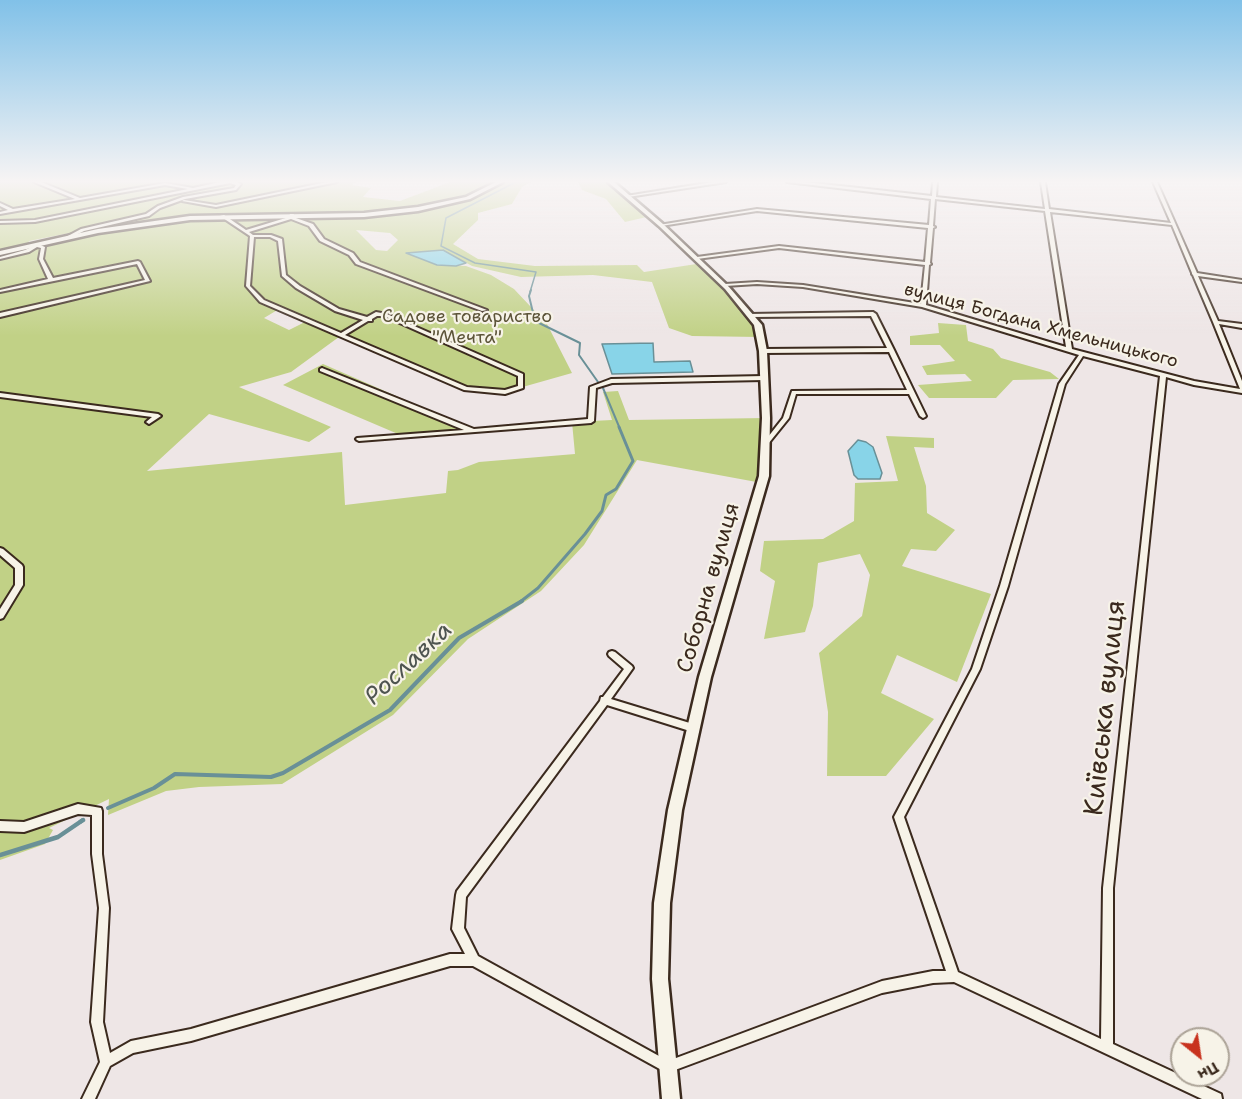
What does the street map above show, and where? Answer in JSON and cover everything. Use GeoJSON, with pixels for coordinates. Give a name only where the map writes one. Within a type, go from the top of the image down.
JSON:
{"type":"FeatureCollection","features":[{"type":"Feature","properties":{"kind":"street"},"geometry":{"type":"LineString","coordinates":[[68,238],[78,233]]}},
{"type":"Feature","properties":{"kind":"street"},"geometry":{"type":"LineString","coordinates":[[0,253],[93,233]]}},
{"type":"Feature","properties":{"kind":"street"},"geometry":{"type":"LineString","coordinates":[[249,233],[252,236],[271,236],[280,240],[284,276],[298,287],[337,310],[370,320]]}},
{"type":"Feature","properties":{"kind":"street"},"geometry":{"type":"LineString","coordinates":[[317,233],[322,240],[351,254],[358,263],[483,310]]}},
{"type":"Feature","properties":{"kind":"street","name":"Соборна вулиця"},"geometry":{"type":"LineString","coordinates":[[670,233],[725,285],[758,325],[763,351],[766,443],[764,476],[705,677],[675,810],[662,903],[660,979],[671,1099]]}},
{"type":"Feature","properties":{"kind":"street"},"geometry":{"type":"LineString","coordinates":[[923,306],[932,233]]}},
{"type":"Feature","properties":{"kind":"street"},"geometry":{"type":"LineString","coordinates":[[1051,233],[1069,350]]}},
{"type":"Feature","properties":{"kind":"street"},"geometry":{"type":"LineString","coordinates":[[1175,233],[1216,322],[1242,390]]}},
{"type":"Feature","properties":{"kind":"street"},"geometry":{"type":"LineString","coordinates":[[252,236],[248,286],[254,295],[279,309],[343,334],[466,389],[505,392],[520,387],[521,375],[385,315],[376,314],[370,320],[343,334]]}},
{"type":"Feature","properties":{"kind":"street"},"geometry":{"type":"LineString","coordinates":[[0,258],[38,245],[43,247],[41,259],[51,280]]}},
{"type":"Feature","properties":{"kind":"street"},"geometry":{"type":"LineString","coordinates":[[697,258],[779,247],[929,264]]}},
{"type":"Feature","properties":{"kind":"street"},"geometry":{"type":"LineString","coordinates":[[0,291],[138,262],[148,281],[0,315]]}},
{"type":"Feature","properties":{"kind":"street"},"geometry":{"type":"LineString","coordinates":[[1194,274],[1242,281]]}},
{"type":"Feature","properties":{"kind":"street","name":"вулиця Богдана Хмельницького"},"geometry":{"type":"LineString","coordinates":[[725,285],[757,283],[803,286],[923,306],[1082,354],[1163,375],[1242,390]]}},
{"type":"Feature","properties":{"kind":"street"},"geometry":{"type":"LineString","coordinates":[[751,315],[873,314],[922,416]]}},
{"type":"Feature","properties":{"kind":"street"},"geometry":{"type":"LineString","coordinates":[[1216,322],[1242,326]]}},
{"type":"Feature","properties":{"kind":"street"},"geometry":{"type":"LineString","coordinates":[[763,351],[891,350]]}},
{"type":"Feature","properties":{"kind":"street"},"geometry":{"type":"LineString","coordinates":[[954,976],[898,818],[976,669],[1004,586],[1062,384],[1082,354]]}},
{"type":"Feature","properties":{"kind":"street"},"geometry":{"type":"LineString","coordinates":[[322,370],[473,430]]}},
{"type":"Feature","properties":{"kind":"street","name":"Київська вулиця"},"geometry":{"type":"LineString","coordinates":[[1107,1047],[1108,888],[1163,375]]}},
{"type":"Feature","properties":{"kind":"street"},"geometry":{"type":"LineString","coordinates":[[359,440],[591,421],[593,387],[611,381],[764,378]]}},
{"type":"Feature","properties":{"kind":"street"},"geometry":{"type":"LineString","coordinates":[[766,443],[786,418],[794,392],[911,392]]}},
{"type":"Feature","properties":{"kind":"street"},"geometry":{"type":"LineString","coordinates":[[0,395],[158,416],[148,422]]}},
{"type":"Feature","properties":{"kind":"street"},"geometry":{"type":"LineString","coordinates":[[0,551],[19,567],[20,585],[0,616]]}},
{"type":"Feature","properties":{"kind":"street"},"geometry":{"type":"LineString","coordinates":[[474,960],[458,929],[461,895],[629,668],[612,654]]}},
{"type":"Feature","properties":{"kind":"street"},"geometry":{"type":"LineString","coordinates":[[604,700],[693,728]]}},
{"type":"Feature","properties":{"kind":"street"},"geometry":{"type":"LineString","coordinates":[[0,826],[24,827],[78,809],[97,811],[97,854],[104,908],[98,1022],[106,1062]]}},
{"type":"Feature","properties":{"kind":"street"},"geometry":{"type":"LineString","coordinates":[[88,1099],[106,1062],[131,1047],[191,1035],[450,960],[474,960],[667,1067],[882,987],[933,977],[954,976],[1216,1099]]}},
{"type":"Feature","properties":{"kind":"green space","name":"Садове товариство \"Мечта\""},"geometry":{"type":"Polygon","coordinates":[[[0,233],[68,233],[29,241],[27,250],[68,241],[77,233],[359,233],[376,250],[387,251],[398,240],[390,233],[464,233],[453,244],[478,259],[535,266],[637,265],[644,272],[703,263],[751,315],[760,337],[692,336],[669,328],[652,282],[593,275],[521,277],[472,266],[443,250],[407,253],[437,265],[466,266],[491,275],[514,289],[547,324],[572,373],[505,392],[466,389],[343,334],[291,372],[239,387],[331,427],[309,442],[209,414],[147,471],[342,452],[345,505],[446,493],[448,471],[458,470],[479,462],[575,454],[572,422],[612,420],[603,392],[618,391],[629,420],[766,418],[762,483],[637,460],[584,545],[541,591],[468,639],[393,715],[282,784],[199,787],[166,791],[108,815],[109,799],[49,828],[53,830],[45,844],[0,860],[0,233]],[[279,309],[264,318],[289,330],[307,321],[279,309]]]}},
{"type":"Feature","properties":{"kind":"green space"},"geometry":{"type":"Polygon","coordinates":[[[938,323],[966,325],[968,341],[993,349],[1001,358],[1050,372],[1059,379],[1013,380],[996,398],[929,398],[918,385],[972,381],[965,374],[927,375],[922,366],[955,361],[940,345],[910,345],[910,336],[939,333],[938,323]]]}},
{"type":"Feature","properties":{"kind":"green space"},"geometry":{"type":"Polygon","coordinates":[[[323,364],[474,430],[398,434],[283,385],[323,364]]]}},
{"type":"Feature","properties":{"kind":"green space"},"geometry":{"type":"Polygon","coordinates":[[[886,436],[934,438],[934,448],[914,447],[926,486],[927,513],[955,530],[936,551],[911,549],[902,566],[991,594],[957,682],[897,655],[881,693],[934,719],[886,776],[827,776],[828,712],[819,653],[862,616],[870,575],[860,554],[818,563],[813,606],[805,632],[764,639],[775,581],[760,571],[764,541],[823,539],[854,521],[855,483],[898,481],[886,436]]]}},
{"type":"Feature","properties":{"kind":"water"},"geometry":{"type":"Polygon","coordinates":[[[443,250],[466,263],[456,266],[437,265],[406,253],[443,250]]]}},
{"type":"Feature","properties":{"kind":"water"},"geometry":{"type":"Polygon","coordinates":[[[653,343],[654,362],[690,361],[693,372],[612,374],[602,344],[653,343]]]}},
{"type":"Feature","properties":{"kind":"water"},"geometry":{"type":"Polygon","coordinates":[[[858,440],[873,447],[882,473],[880,479],[858,479],[854,475],[848,451],[858,440]]]}},
{"type":"Feature","properties":{"kind":"waterway","name":"Рославка"},"geometry":{"type":"LineString","coordinates":[[443,233],[441,246],[475,263],[536,272],[530,292]]}},
{"type":"Feature","properties":{"kind":"waterway","name":"Рославка"},"geometry":{"type":"LineString","coordinates":[[531,290],[529,296],[535,321],[580,343],[579,355],[598,382]]}},
{"type":"Feature","properties":{"kind":"waterway","name":"Рославка"},"geometry":{"type":"LineString","coordinates":[[603,388],[620,429]]}},
{"type":"Feature","properties":{"kind":"waterway","name":"Рославка"},"geometry":{"type":"LineString","coordinates":[[520,602],[538,588],[585,534],[602,511],[606,495],[616,489],[633,461],[619,427]]}},
{"type":"Feature","properties":{"kind":"waterway","name":"Рославка"},"geometry":{"type":"LineString","coordinates":[[108,808],[154,788],[175,774],[271,777],[283,773],[390,710],[459,638],[522,601]]}},
{"type":"Feature","properties":{"kind":"waterway","name":"Рославка"},"geometry":{"type":"LineString","coordinates":[[0,855],[58,837],[83,820],[80,822]]}}]}
